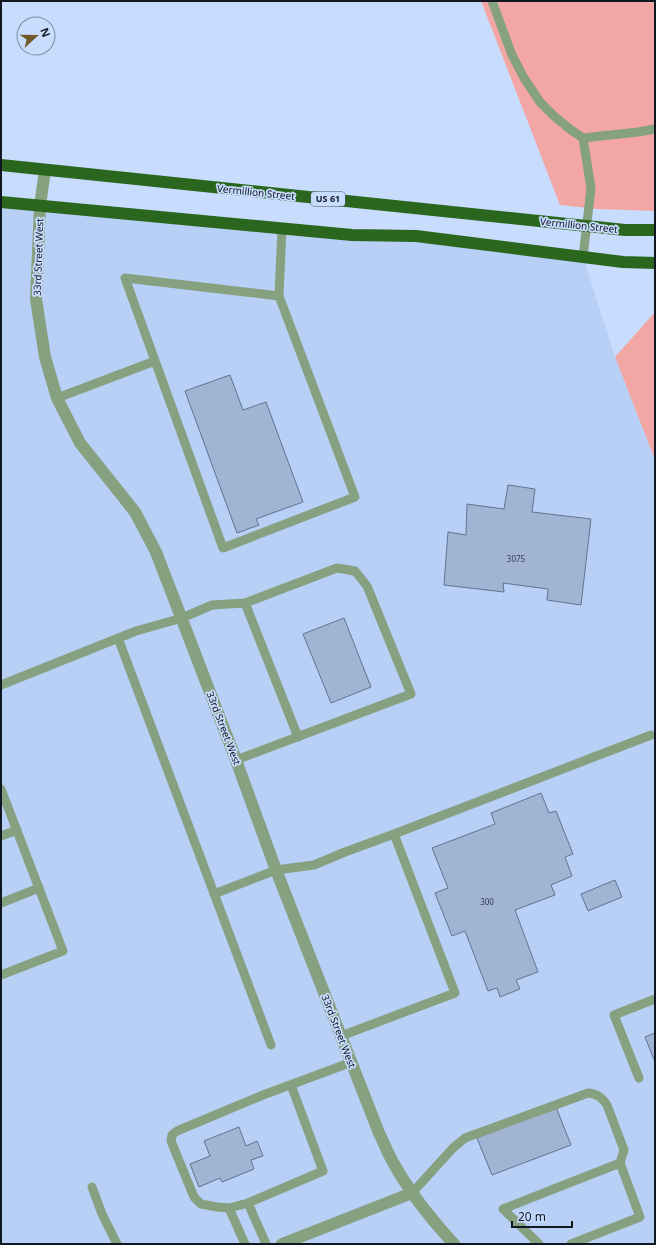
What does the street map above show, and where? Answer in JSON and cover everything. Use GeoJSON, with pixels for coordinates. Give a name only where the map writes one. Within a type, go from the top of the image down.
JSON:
{"type":"FeatureCollection","features":[{"type":"Feature","properties":{"kind":"highway","name":"Vermillion Street"},"geometry":{"type":"LineString","coordinates":[[1,165],[625,230],[655,230]]}},
{"type":"Feature","properties":{"kind":"highway"},"geometry":{"type":"LineString","coordinates":[[1,202],[352,235],[416,236],[623,262],[655,263]]}},
{"type":"Feature","properties":{"kind":"street","name":"33rd Street West"},"geometry":{"type":"LineString","coordinates":[[45,170],[40,206],[36,299],[45,357],[57,398],[80,443],[135,512],[156,552],[236,760],[276,870],[379,1133],[394,1164],[412,1193],[434,1223],[454,1244]]}},
{"type":"Feature","properties":{"kind":"street"},"geometry":{"type":"LineString","coordinates":[[282,1244],[412,1193]]}},
{"type":"Feature","properties":{"kind":"lane"},"geometry":{"type":"LineString","coordinates":[[492,1],[512,55],[524,78],[540,102],[571,130],[583,138],[655,129]]}},
{"type":"Feature","properties":{"kind":"lane"},"geometry":{"type":"LineString","coordinates":[[583,138],[591,188],[583,257]]}},
{"type":"Feature","properties":{"kind":"lane"},"geometry":{"type":"LineString","coordinates":[[279,296],[125,278],[223,548],[355,497],[279,296],[282,228]]}},
{"type":"Feature","properties":{"kind":"lane"},"geometry":{"type":"LineString","coordinates":[[57,398],[155,361]]}},
{"type":"Feature","properties":{"kind":"lane"},"geometry":{"type":"LineString","coordinates":[[1,685],[136,631],[182,618],[212,605],[245,603],[337,568],[354,571],[367,586],[411,694],[236,760]]}},
{"type":"Feature","properties":{"kind":"lane"},"geometry":{"type":"LineString","coordinates":[[245,603],[298,737]]}},
{"type":"Feature","properties":{"kind":"lane"},"geometry":{"type":"LineString","coordinates":[[118,638],[271,1045]]}},
{"type":"Feature","properties":{"kind":"lane"},"geometry":{"type":"LineString","coordinates":[[214,894],[276,870],[314,865],[651,735]]}},
{"type":"Feature","properties":{"kind":"lane"},"geometry":{"type":"LineString","coordinates":[[1,789],[63,951],[1,975]]}},
{"type":"Feature","properties":{"kind":"lane"},"geometry":{"type":"LineString","coordinates":[[1,836],[17,830]]}},
{"type":"Feature","properties":{"kind":"lane"},"geometry":{"type":"LineString","coordinates":[[341,1036],[455,993],[394,834]]}},
{"type":"Feature","properties":{"kind":"lane"},"geometry":{"type":"LineString","coordinates":[[1,903],[39,888]]}},
{"type":"Feature","properties":{"kind":"lane"},"geometry":{"type":"LineString","coordinates":[[639,1078],[614,1015],[655,999]]}},
{"type":"Feature","properties":{"kind":"lane"},"geometry":{"type":"LineString","coordinates":[[291,1085],[322,1171],[248,1204],[229,1208],[201,1204],[194,1197],[171,1140],[172,1135],[178,1131],[263,1095],[352,1062]]}},
{"type":"Feature","properties":{"kind":"lane"},"geometry":{"type":"LineString","coordinates":[[412,1193],[453,1148],[465,1138],[588,1093],[596,1094],[603,1099],[607,1105],[624,1150],[620,1163],[640,1217],[571,1244]]}},
{"type":"Feature","properties":{"kind":"lane"},"geometry":{"type":"LineString","coordinates":[[539,1244],[503,1209],[620,1163]]}},
{"type":"Feature","properties":{"kind":"lane"},"geometry":{"type":"LineString","coordinates":[[92,1187],[102,1214],[117,1244]]}},
{"type":"Feature","properties":{"kind":"lane"},"geometry":{"type":"LineString","coordinates":[[248,1204],[266,1244]]}},
{"type":"Feature","properties":{"kind":"lane"},"geometry":{"type":"LineString","coordinates":[[229,1208],[245,1244]]}},
{"type":"Feature","properties":{"kind":"shaded area"},"geometry":{"type":"Polygon","coordinates":[[[481,1],[655,1],[655,211],[597,209],[560,205],[481,1]]]}},
{"type":"Feature","properties":{"kind":"shaded area"},"geometry":{"type":"Polygon","coordinates":[[[1,202],[583,257],[615,357],[655,460],[655,1244],[1,1244],[1,202]]]}},
{"type":"Feature","properties":{"kind":"shaded area"},"geometry":{"type":"Polygon","coordinates":[[[655,312],[655,460],[615,357],[655,312]]]}},
{"type":"Feature","properties":{"kind":"building"},"geometry":{"type":"Polygon","coordinates":[[[230,375],[243,410],[266,402],[303,502],[256,519],[259,525],[237,533],[185,391],[230,375]]]}},
{"type":"Feature","properties":{"kind":"building"},"geometry":{"type":"Polygon","coordinates":[[[508,485],[535,489],[532,512],[591,519],[581,605],[547,600],[548,589],[503,583],[504,592],[444,585],[448,532],[466,535],[467,504],[504,509],[508,485]]]}},
{"type":"Feature","properties":{"kind":"building"},"geometry":{"type":"Polygon","coordinates":[[[344,618],[371,687],[331,703],[303,634],[344,618]]]}},
{"type":"Feature","properties":{"kind":"building"},"geometry":{"type":"Polygon","coordinates":[[[541,793],[549,813],[556,811],[573,854],[565,857],[572,876],[551,885],[555,895],[515,910],[538,972],[516,980],[520,989],[500,997],[497,988],[488,991],[465,931],[452,936],[435,893],[448,888],[432,848],[495,824],[491,813],[541,793]]]}},
{"type":"Feature","properties":{"kind":"building"},"geometry":{"type":"Polygon","coordinates":[[[615,880],[622,897],[588,911],[581,894],[615,880]]]}},
{"type":"Feature","properties":{"kind":"building"},"geometry":{"type":"Polygon","coordinates":[[[655,1033],[655,1062],[645,1037],[655,1033]]]}},
{"type":"Feature","properties":{"kind":"building"},"geometry":{"type":"Polygon","coordinates":[[[556,1107],[571,1145],[492,1175],[477,1138],[556,1107]]]}},
{"type":"Feature","properties":{"kind":"building"},"geometry":{"type":"Polygon","coordinates":[[[239,1127],[246,1146],[257,1141],[263,1156],[251,1160],[254,1169],[222,1182],[220,1178],[199,1187],[190,1164],[210,1156],[204,1141],[239,1127]]]}}]}
